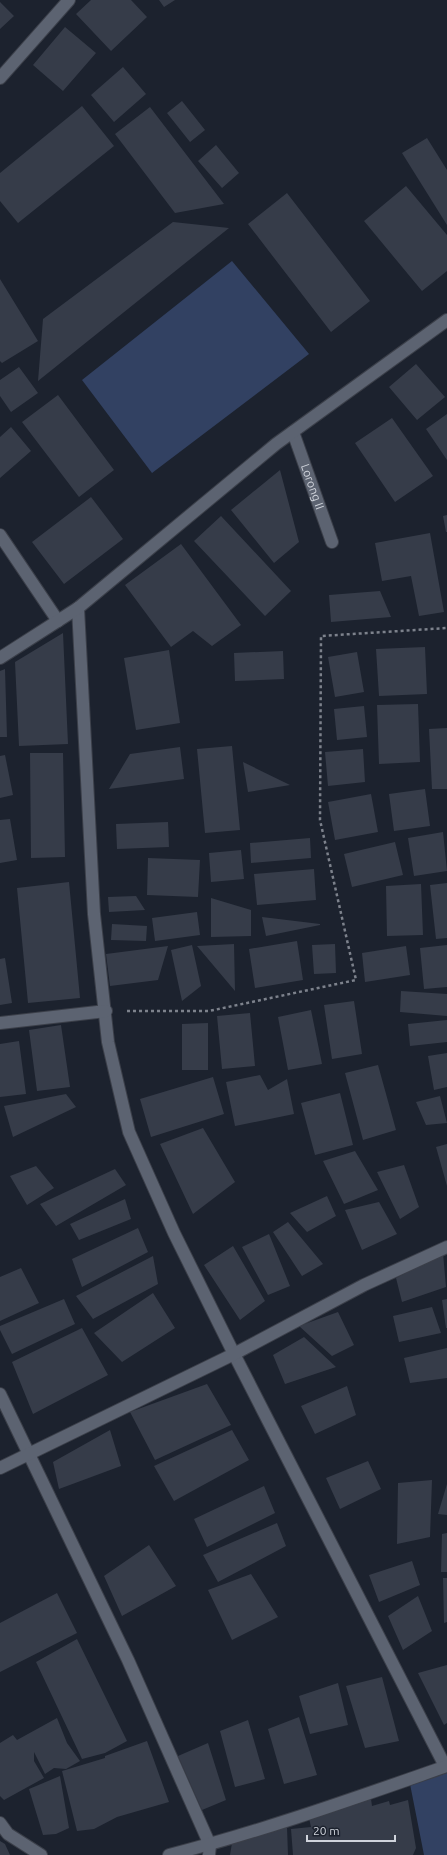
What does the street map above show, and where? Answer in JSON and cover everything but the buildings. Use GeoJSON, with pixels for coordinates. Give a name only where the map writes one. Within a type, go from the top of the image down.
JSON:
{"type":"FeatureCollection","features":[{"type":"Feature","properties":{"kind":"street"},"geometry":{"type":"LineString","coordinates":[[0,78],[69,0]]}},
{"type":"Feature","properties":{"kind":"street"},"geometry":{"type":"LineString","coordinates":[[0,658],[78,608],[294,432],[447,320]]}},
{"type":"Feature","properties":{"kind":"street","name":"Lorong II"},"geometry":{"type":"LineString","coordinates":[[294,432],[332,542]]}},
{"type":"Feature","properties":{"kind":"street"},"geometry":{"type":"LineString","coordinates":[[0,535],[58,621]]}},
{"type":"Feature","properties":{"kind":"street"},"geometry":{"type":"LineString","coordinates":[[78,608],[94,914],[106,1011],[108,1042],[129,1132],[174,1233],[234,1354],[446,1766],[210,1850],[169,1855]]}},
{"type":"Feature","properties":{"kind":"street"},"geometry":{"type":"LineString","coordinates":[[0,1023],[106,1011]]}},
{"type":"Feature","properties":{"kind":"street"},"geometry":{"type":"LineString","coordinates":[[0,1468],[234,1354],[364,1285],[447,1247]]}},
{"type":"Feature","properties":{"kind":"street"},"geometry":{"type":"LineString","coordinates":[[0,1394],[128,1660],[210,1850]]}},
{"type":"Feature","properties":{"kind":"street"},"geometry":{"type":"LineString","coordinates":[[0,1823],[8,1834],[41,1855]]}},
{"type":"Feature","properties":{"kind":"path"},"geometry":{"type":"LineString","coordinates":[[106,1011],[209,1011],[356,980],[320,820],[321,636],[447,628]]}},
{"type":"Feature","properties":{"kind":"shaded area"},"geometry":{"type":"Polygon","coordinates":[[[232,261],[309,354],[152,473],[82,380],[232,261]]]}},
{"type":"Feature","properties":{"kind":"shaded area"},"geometry":{"type":"Polygon","coordinates":[[[447,1772],[447,1855],[424,1855],[410,1784],[447,1772]]]}}]}
